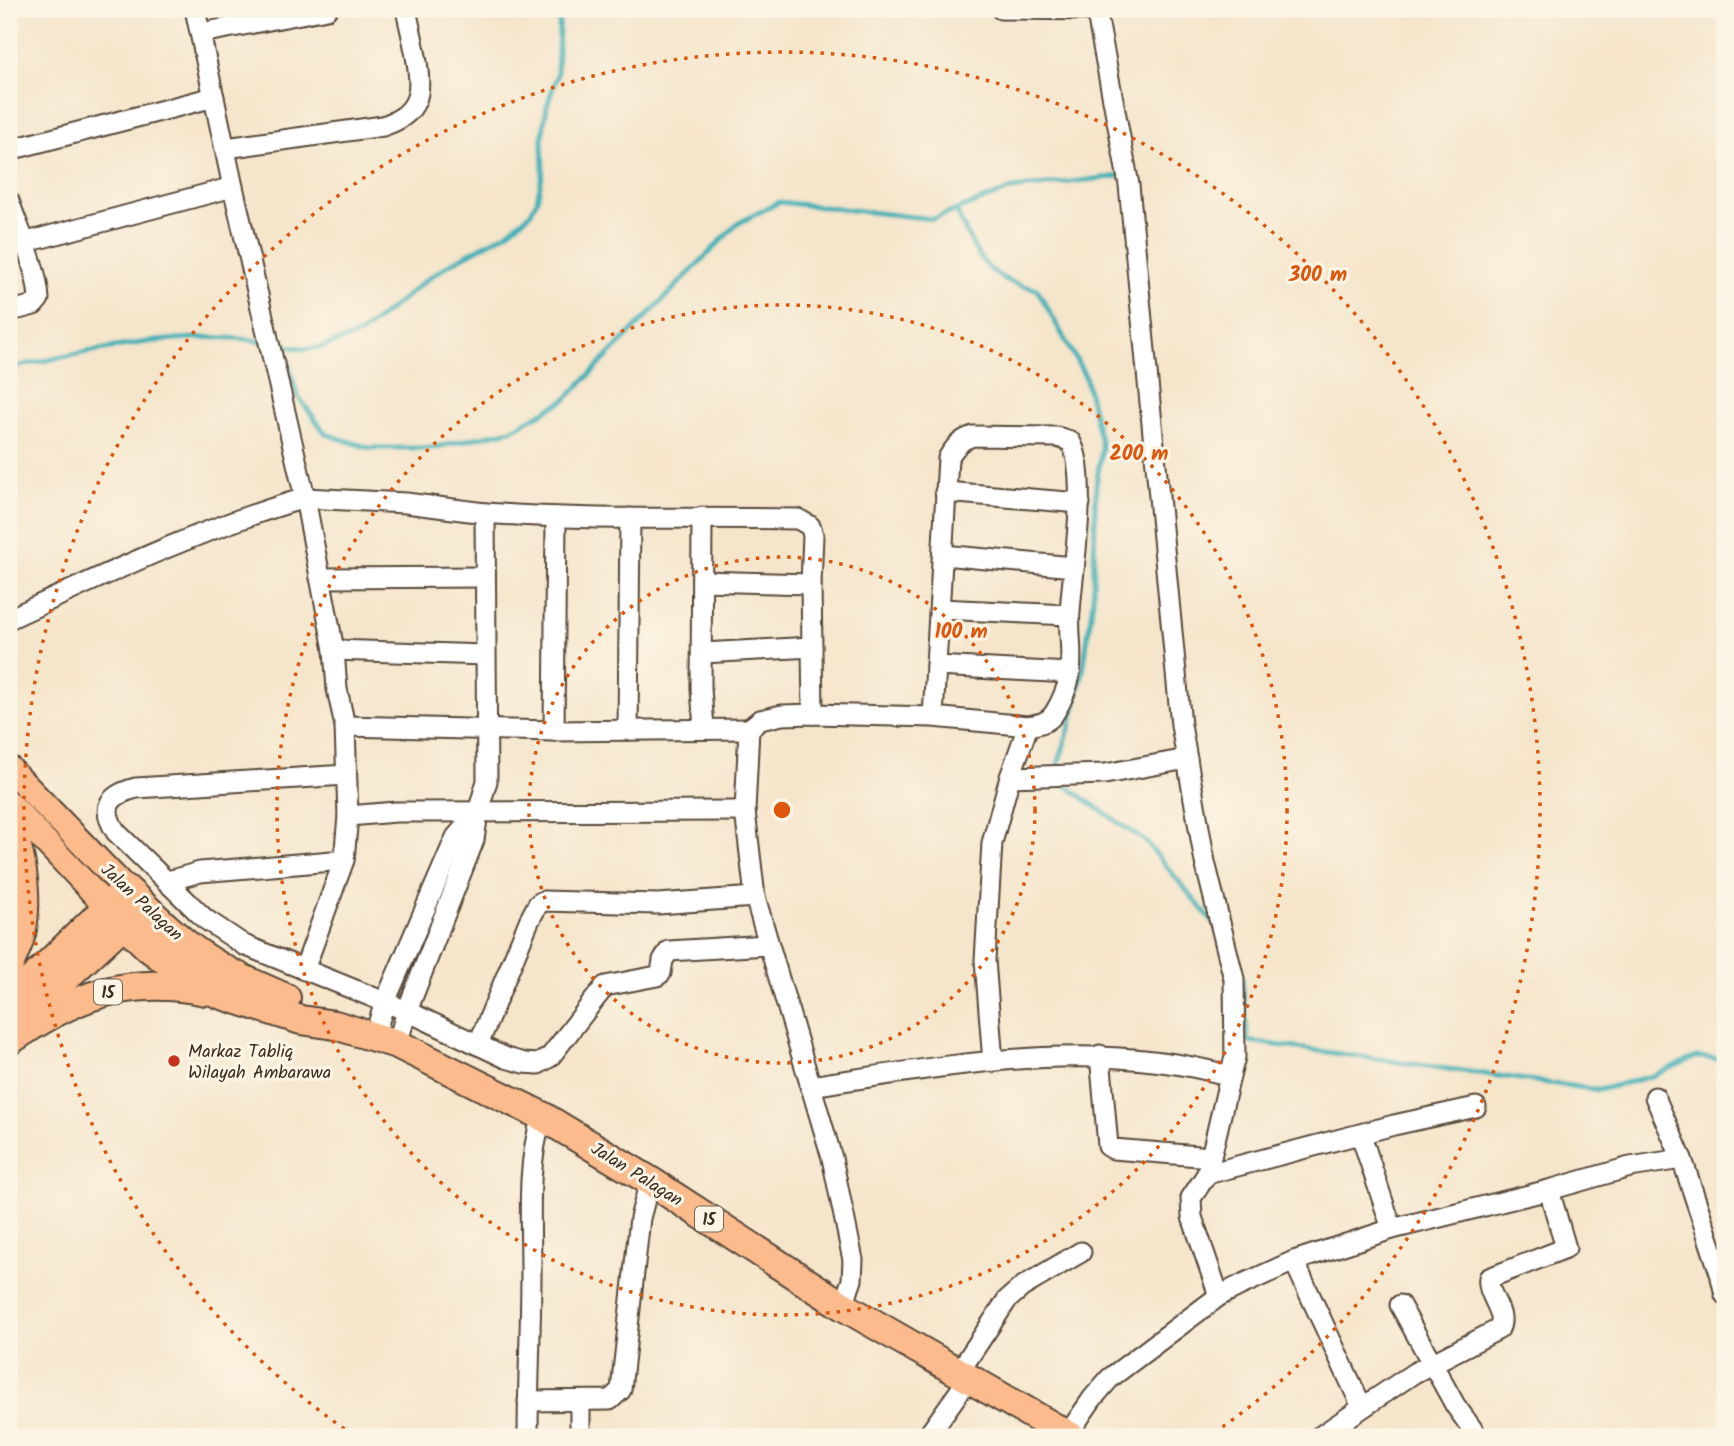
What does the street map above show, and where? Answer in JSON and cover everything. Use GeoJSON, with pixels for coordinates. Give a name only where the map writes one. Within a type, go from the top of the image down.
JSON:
{"type":"FeatureCollection","features":[{"type":"Feature","properties":{"kind":"highway"},"geometry":{"type":"LineString","coordinates":[[9,819],[24,886],[21,934],[9,965]]}},
{"type":"Feature","properties":{"kind":"highway","name":"Jalan Palagan"},"geometry":{"type":"LineString","coordinates":[[125,906],[178,969],[219,994],[301,1020],[335,1025],[386,1040],[542,1116],[650,1181],[843,1306],[964,1375],[1060,1435]]}},
{"type":"Feature","properties":{"kind":"highway","name":"Jalan Palagan"},"geometry":{"type":"LineString","coordinates":[[125,906],[171,932],[204,957],[250,983],[304,1006],[335,1025]]}},
{"type":"Feature","properties":{"kind":"highway"},"geometry":{"type":"LineString","coordinates":[[9,1002],[125,906]]}},
{"type":"Feature","properties":{"kind":"highway","name":"15"},"geometry":{"type":"LineString","coordinates":[[9,1031],[125,906]]}},
{"type":"Feature","properties":{"kind":"highway","name":"15"},"geometry":{"type":"LineString","coordinates":[[9,1041],[36,1022],[79,999],[128,986],[180,986],[219,994]]}},
{"type":"Feature","properties":{"kind":"main road","name":"Jalan Palagan"},"geometry":{"type":"LineString","coordinates":[[9,768],[125,906]]}},
{"type":"Feature","properties":{"kind":"main road","name":"Jalan Palagan"},"geometry":{"type":"LineString","coordinates":[[9,803],[125,906]]}},
{"type":"Feature","properties":{"kind":"street"},"geometry":{"type":"LineString","coordinates":[[195,9],[305,498],[334,650],[337,689],[345,726],[348,816],[344,860],[304,970]]}},
{"type":"Feature","properties":{"kind":"street"},"geometry":{"type":"LineString","coordinates":[[201,33],[327,9]]}},
{"type":"Feature","properties":{"kind":"street"},"geometry":{"type":"LineString","coordinates":[[226,148],[383,127],[396,122],[417,99],[418,79],[405,9]]}},
{"type":"Feature","properties":{"kind":"street"},"geometry":{"type":"LineString","coordinates":[[1001,9],[1091,10],[1129,185],[1167,590],[1187,759],[1205,862],[1234,979],[1235,1057],[1209,1165],[1192,1198],[1192,1217],[1219,1296]]}},
{"type":"Feature","properties":{"kind":"street"},"geometry":{"type":"LineString","coordinates":[[9,150],[214,97]]}},
{"type":"Feature","properties":{"kind":"street"},"geometry":{"type":"LineString","coordinates":[[23,243],[233,187]]}},
{"type":"Feature","properties":{"kind":"street"},"geometry":{"type":"LineString","coordinates":[[9,201],[36,274],[39,299],[34,305],[19,309]]}},
{"type":"Feature","properties":{"kind":"street"},"geometry":{"type":"LineString","coordinates":[[345,726],[554,730],[749,729],[760,720],[782,715],[813,714],[933,717],[1028,726],[1046,722],[1053,716],[1070,673],[1069,615],[1080,503],[1075,448],[1070,441],[1057,437],[973,436],[963,439],[948,458],[933,717]]}},
{"type":"Feature","properties":{"kind":"street"},"geometry":{"type":"LineString","coordinates":[[946,492],[1080,503]]}},
{"type":"Feature","properties":{"kind":"street"},"geometry":{"type":"LineString","coordinates":[[9,619],[143,556],[266,509],[305,498],[406,503],[556,519],[798,519],[810,526],[813,535],[813,714]]}},
{"type":"Feature","properties":{"kind":"street"},"geometry":{"type":"LineString","coordinates":[[386,1040],[407,1011],[474,840],[478,812],[487,781],[485,513]]}},
{"type":"Feature","properties":{"kind":"street"},"geometry":{"type":"LineString","coordinates":[[702,517],[701,689],[705,728]]}},
{"type":"Feature","properties":{"kind":"street"},"geometry":{"type":"LineString","coordinates":[[628,730],[630,518]]}},
{"type":"Feature","properties":{"kind":"street"},"geometry":{"type":"LineString","coordinates":[[554,730],[556,519]]}},
{"type":"Feature","properties":{"kind":"street"},"geometry":{"type":"LineString","coordinates":[[943,555],[1074,567]]}},
{"type":"Feature","properties":{"kind":"street"},"geometry":{"type":"LineString","coordinates":[[320,578],[484,578]]}},
{"type":"Feature","properties":{"kind":"street"},"geometry":{"type":"LineString","coordinates":[[702,581],[811,584]]}},
{"type":"Feature","properties":{"kind":"street"},"geometry":{"type":"LineString","coordinates":[[940,609],[1069,615]]}},
{"type":"Feature","properties":{"kind":"street"},"geometry":{"type":"LineString","coordinates":[[702,653],[812,647]]}},
{"type":"Feature","properties":{"kind":"street"},"geometry":{"type":"LineString","coordinates":[[334,650],[485,655]]}},
{"type":"Feature","properties":{"kind":"street"},"geometry":{"type":"LineString","coordinates":[[936,666],[1070,673]]}},
{"type":"Feature","properties":{"kind":"street"},"geometry":{"type":"LineString","coordinates":[[993,1062],[985,960],[992,843],[1010,777],[1028,726]]}},
{"type":"Feature","properties":{"kind":"street"},"geometry":{"type":"LineString","coordinates":[[749,729],[745,811],[755,897],[832,1158],[853,1260],[852,1280],[843,1306]]}},
{"type":"Feature","properties":{"kind":"street"},"geometry":{"type":"LineString","coordinates":[[1010,777],[1105,774],[1187,759]]}},
{"type":"Feature","properties":{"kind":"street"},"geometry":{"type":"LineString","coordinates":[[346,775],[136,788],[113,797],[108,807],[108,820],[116,832],[205,919],[244,946],[407,1011],[506,1058],[523,1063],[538,1064],[550,1057],[606,986],[661,973],[663,960],[669,951],[768,945]]}},
{"type":"Feature","properties":{"kind":"street"},"geometry":{"type":"LineString","coordinates":[[348,816],[396,812],[745,811]]}},
{"type":"Feature","properties":{"kind":"street"},"geometry":{"type":"LineString","coordinates":[[386,1040],[385,1002],[456,837],[478,812]]}},
{"type":"Feature","properties":{"kind":"street"},"geometry":{"type":"LineString","coordinates":[[168,881],[200,872],[344,860]]}},
{"type":"Feature","properties":{"kind":"street"},"geometry":{"type":"LineString","coordinates":[[478,1045],[529,921],[538,904],[543,901],[558,899],[657,904],[755,897]]}},
{"type":"Feature","properties":{"kind":"street"},"geometry":{"type":"LineString","coordinates":[[810,1086],[959,1065],[1100,1055],[1171,1062],[1230,1076]]}},
{"type":"Feature","properties":{"kind":"street"},"geometry":{"type":"LineString","coordinates":[[1100,1055],[1108,1146],[1209,1165],[1361,1135],[1476,1107]]}},
{"type":"Feature","properties":{"kind":"street"},"geometry":{"type":"LineString","coordinates":[[1654,1097],[1718,1240],[1725,1294]]}},
{"type":"Feature","properties":{"kind":"street"},"geometry":{"type":"LineString","coordinates":[[528,1437],[531,1269],[528,1211],[532,1157],[542,1116]]}},
{"type":"Feature","properties":{"kind":"street"},"geometry":{"type":"LineString","coordinates":[[1361,1135],[1392,1229]]}},
{"type":"Feature","properties":{"kind":"street"},"geometry":{"type":"LineString","coordinates":[[1060,1435],[1110,1378],[1219,1296],[1294,1261],[1392,1229],[1630,1167],[1682,1158]]}},
{"type":"Feature","properties":{"kind":"street"},"geometry":{"type":"LineString","coordinates":[[528,1401],[610,1401],[621,1390],[638,1231],[650,1181]]}},
{"type":"Feature","properties":{"kind":"street"},"geometry":{"type":"LineString","coordinates":[[1320,1437],[1432,1363],[1502,1326],[1502,1318],[1488,1285],[1489,1278],[1565,1249],[1549,1190]]}},
{"type":"Feature","properties":{"kind":"street"},"geometry":{"type":"LineString","coordinates":[[927,1437],[1007,1300],[1022,1287],[1081,1252]]}},
{"type":"Feature","properties":{"kind":"street"},"geometry":{"type":"LineString","coordinates":[[1294,1261],[1362,1407]]}},
{"type":"Feature","properties":{"kind":"street"},"geometry":{"type":"LineString","coordinates":[[1400,1305],[1455,1405],[1478,1437]]}},
{"type":"Feature","properties":{"kind":"street"},"geometry":{"type":"LineString","coordinates":[[580,1402],[580,1437]]}},
{"type":"Feature","properties":{"kind":"waterway"},"geometry":{"type":"LineString","coordinates":[[273,344],[307,349],[323,347],[360,334],[426,280],[505,234],[530,214],[537,200],[543,171],[542,139],[547,106],[557,75],[560,9]]}},
{"type":"Feature","properties":{"kind":"waterway"},"geometry":{"type":"LineString","coordinates":[[284,346],[297,395],[326,434],[369,448],[432,448],[511,430],[565,400],[737,224],[779,202],[933,219],[1012,189],[1120,176]]}},
{"type":"Feature","properties":{"kind":"waterway"},"geometry":{"type":"LineString","coordinates":[[956,210],[977,252],[994,272],[1019,285],[1037,289],[1085,376],[1102,448],[1096,485],[1093,600],[1083,671],[1058,765],[1060,770]]}},
{"type":"Feature","properties":{"kind":"waterway"},"geometry":{"type":"LineString","coordinates":[[9,368],[103,349],[169,340],[233,338],[263,342]]}},
{"type":"Feature","properties":{"kind":"waterway"},"geometry":{"type":"LineString","coordinates":[[1063,779],[1065,785],[1146,842],[1212,921]]}},
{"type":"Feature","properties":{"kind":"waterway"},"geometry":{"type":"LineString","coordinates":[[1242,978],[1248,1041],[1599,1090],[1652,1076],[1696,1057],[1725,1059]]}},
{"type":"Feature","properties":{"kind":"place","name":"Markaz Tabliq Wilayah Ambarawa"},"geometry":{"type":"Point","coordinates":[174,1061]}}]}
